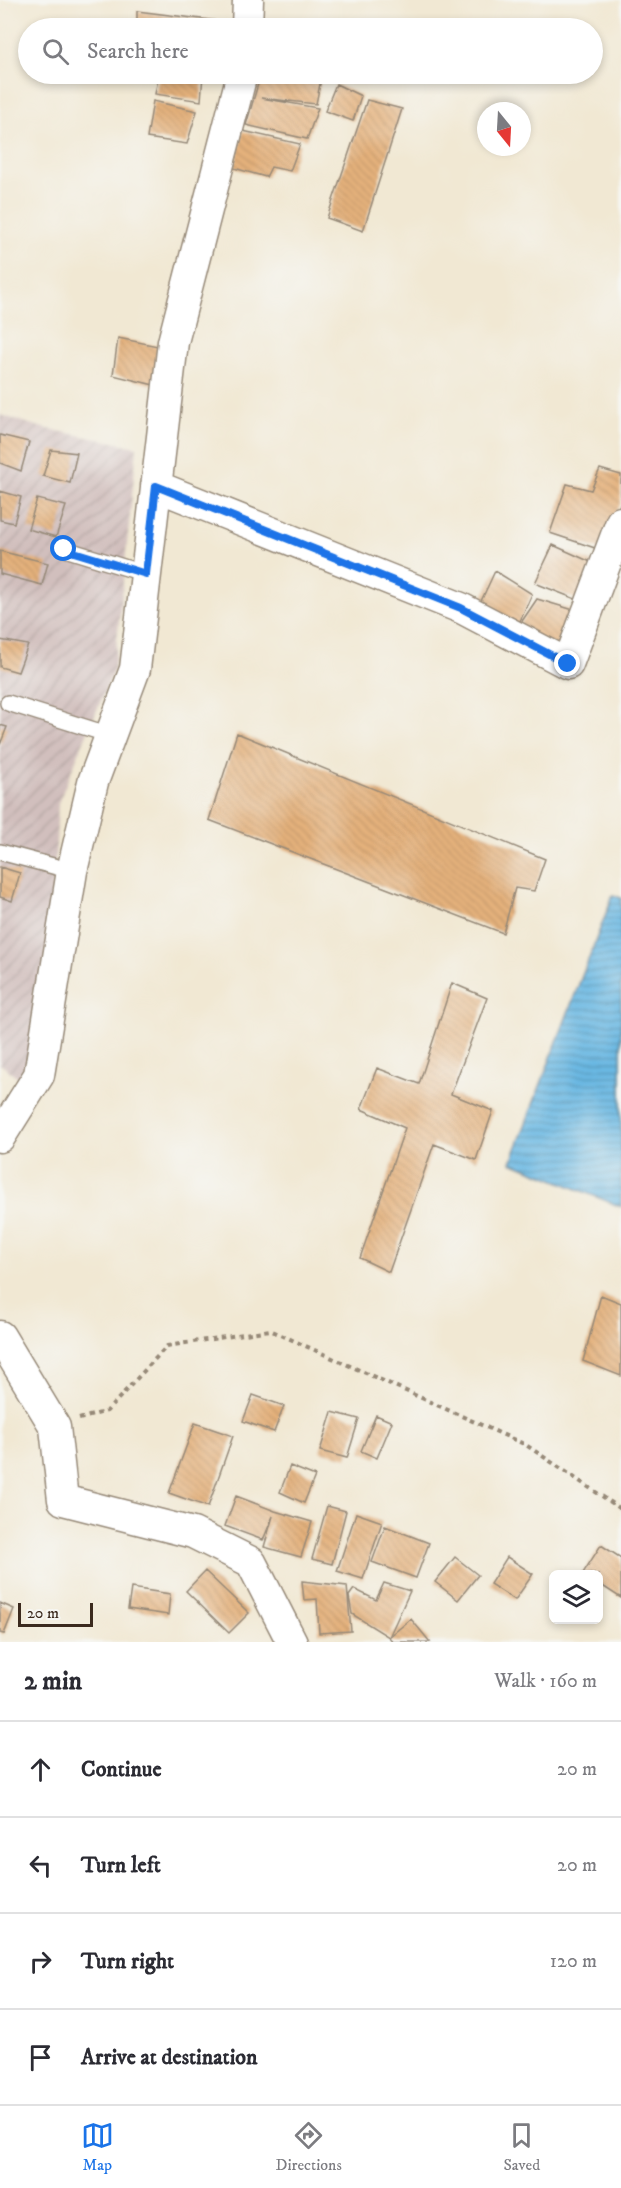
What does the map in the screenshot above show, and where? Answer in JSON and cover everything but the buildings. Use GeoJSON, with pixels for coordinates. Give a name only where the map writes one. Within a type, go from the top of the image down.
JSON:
{"type":"FeatureCollection","features":[{"type":"Feature","properties":{"kind":"street"},"geometry":{"type":"LineString","coordinates":[[247,18],[248,0]]}},
{"type":"Feature","properties":{"kind":"street"},"geometry":{"type":"LineString","coordinates":[[0,1137],[39,1075],[72,871],[93,782],[135,669],[173,342],[239,84]]}},
{"type":"Feature","properties":{"kind":"street"},"geometry":{"type":"LineString","coordinates":[[156,486],[461,608],[568,664],[621,522]]}},
{"type":"Feature","properties":{"kind":"street"},"geometry":{"type":"LineString","coordinates":[[0,1336],[55,1427],[63,1500],[193,1533],[251,1562],[292,1642]]}},
{"type":"Feature","properties":{"kind":"lane"},"geometry":{"type":"LineString","coordinates":[[64,549],[146,574]]}},
{"type":"Feature","properties":{"kind":"lane"},"geometry":{"type":"LineString","coordinates":[[8,703],[110,735]]}},
{"type":"Feature","properties":{"kind":"lane"},"geometry":{"type":"LineString","coordinates":[[0,852],[72,871]]}},
{"type":"Feature","properties":{"kind":"path"},"geometry":{"type":"LineString","coordinates":[[55,1427],[107,1411],[167,1346],[270,1330],[526,1445],[621,1509]]}},
{"type":"Feature","properties":{"kind":"shaded area"},"geometry":{"type":"Polygon","coordinates":[[[0,415],[43,428],[137,447],[114,669],[58,803],[52,920],[34,1038],[21,1079],[0,1064],[0,415]]]}},
{"type":"Feature","properties":{"kind":"water"},"geometry":{"type":"Polygon","coordinates":[[[613,895],[621,898],[621,1207],[511,1162],[613,895]]]}},
{"type":"Feature","properties":{"kind":"route"},"geometry":{"type":"LineString","coordinates":[[64,549],[146,574],[156,486],[461,608],[568,664]]}}]}
